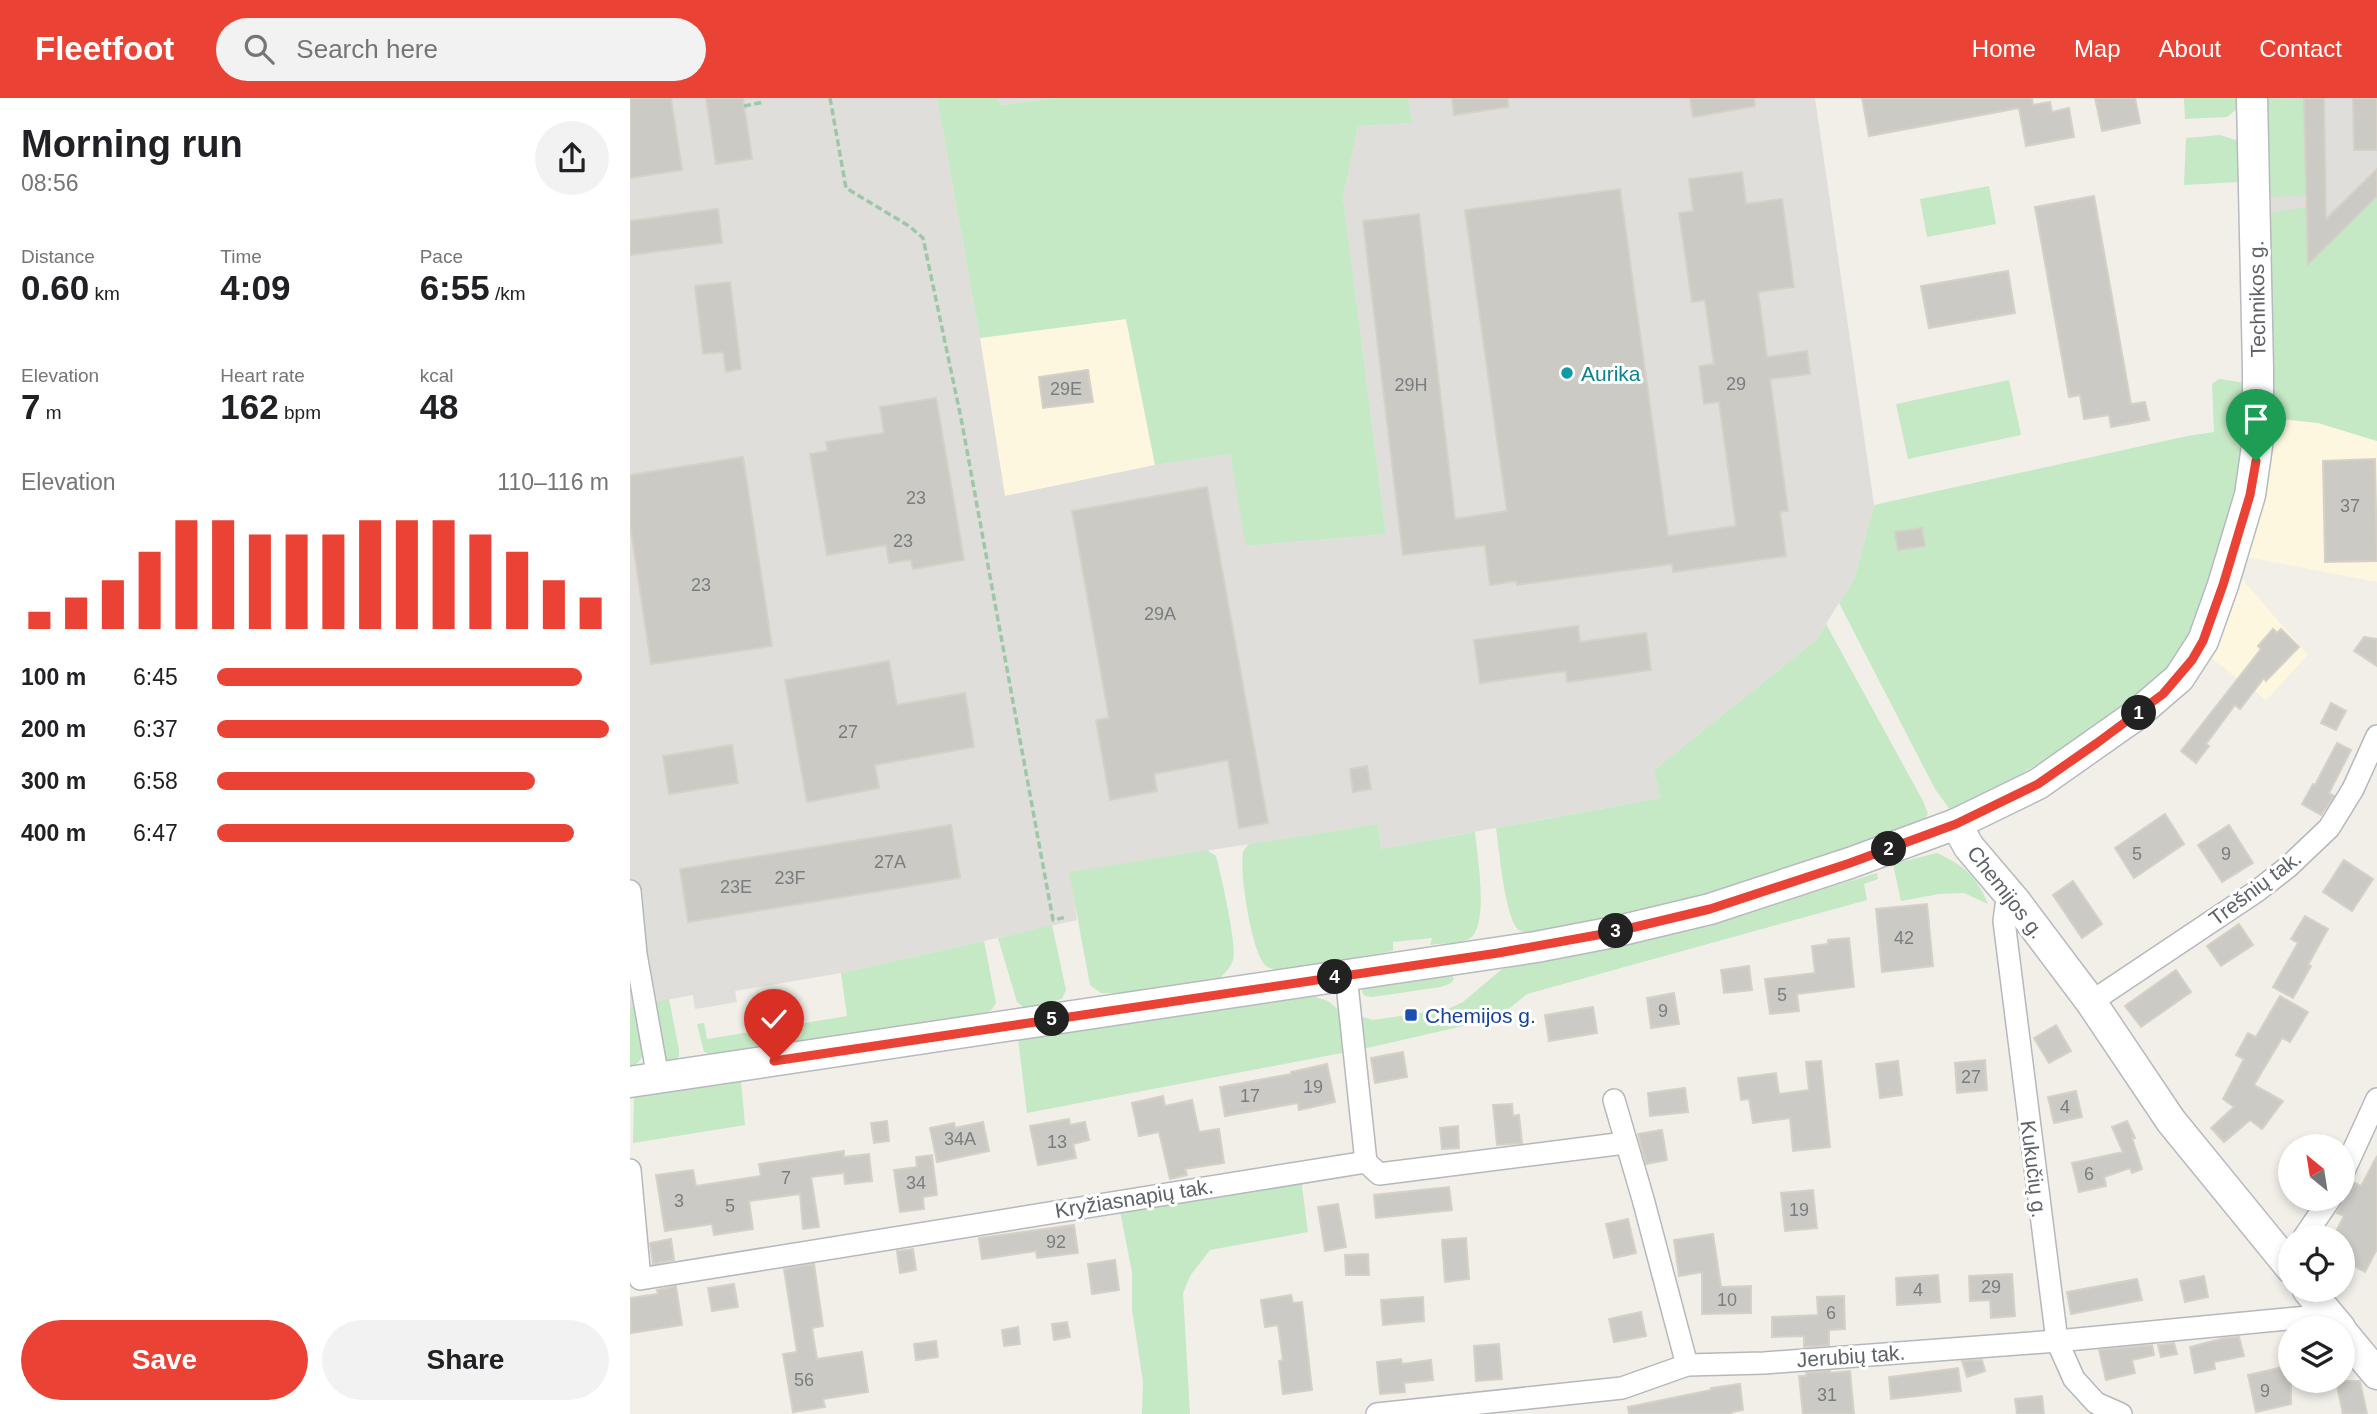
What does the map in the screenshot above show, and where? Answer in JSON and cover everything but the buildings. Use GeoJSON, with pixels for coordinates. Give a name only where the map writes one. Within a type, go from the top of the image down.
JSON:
{"type":"FeatureCollection","features":[{"type":"Feature","properties":{"kind":"main road","name":"Technikos g."},"geometry":{"type":"LineString","coordinates":[[1956,824],[2038,784],[2136,715],[2179,678],[2203,641],[2250,495],[2258,439],[2252,98]]}},
{"type":"Feature","properties":{"kind":"main road","name":"Chemijos g."},"geometry":{"type":"LineString","coordinates":[[644,1080],[1536,947],[1614,932],[1710,909],[1850,863],[1956,824],[1969,846],[2015,901],[2091,1002],[2171,1121],[2278,1249]]}},
{"type":"Feature","properties":{"kind":"main road"},"geometry":{"type":"LineString","coordinates":[[2318,1302],[2330,1316]]}},
{"type":"Feature","properties":{"kind":"main road"},"geometry":{"type":"LineString","coordinates":[[2355,1347],[2377,1374]]}},
{"type":"Feature","properties":{"kind":"street","name":"Trešnių tak."},"geometry":{"type":"LineString","coordinates":[[2091,1002],[2246,899],[2288,867],[2329,828],[2353,789],[2377,736]]}},
{"type":"Feature","properties":{"kind":"street"},"geometry":{"type":"LineString","coordinates":[[630,891],[638,961],[644,1080]]}},
{"type":"Feature","properties":{"kind":"street","name":"Kukučių g."},"geometry":{"type":"LineString","coordinates":[[2015,901],[2006,906],[2004,921],[2057,1341],[2074,1379],[2096,1403],[2121,1414]]}},
{"type":"Feature","properties":{"kind":"street"},"geometry":{"type":"LineString","coordinates":[[1346,975],[1366,1161]]}},
{"type":"Feature","properties":{"kind":"street"},"geometry":{"type":"LineString","coordinates":[[1614,1100],[1687,1365]]}},
{"type":"Feature","properties":{"kind":"street"},"geometry":{"type":"LineString","coordinates":[[2356,1145],[2377,1100]]}},
{"type":"Feature","properties":{"kind":"street","name":"Kryžiasnapių tak."},"geometry":{"type":"LineString","coordinates":[[630,1170],[635,1280],[1366,1161],[1379,1174],[1625,1143]]}},
{"type":"Feature","properties":{"kind":"street","name":"Jerubių tak."},"geometry":{"type":"LineString","coordinates":[[1377,1414],[1622,1388],[1687,1365],[1764,1363],[2057,1341],[2246,1323],[2278,1324]]}},
{"type":"Feature","properties":{"kind":"path"},"geometry":{"type":"LineString","coordinates":[[830,98],[846,188],[909,226],[923,238],[961,418],[1053,920],[1068,917]]}},
{"type":"Feature","properties":{"kind":"path"},"geometry":{"type":"LineString","coordinates":[[744,106],[764,102]]}},
{"type":"Feature","properties":{"kind":"shaded area"},"geometry":{"type":"Polygon","coordinates":[[[630,98],[937,98],[1005,496],[1155,465],[1230,454],[1247,546],[1386,534],[1343,197],[1358,126],[1412,123],[1408,98],[1815,98],[1874,505],[1855,577],[1816,640],[1654,770],[1660,798],[1381,849],[1378,824],[1070,872],[1077,920],[841,973],[735,991],[737,1002],[695,1009],[693,995],[630,1007],[630,98]]]}},
{"type":"Feature","properties":{"kind":"shaded area"},"geometry":{"type":"Polygon","coordinates":[[[998,98],[1052,98],[1001,105],[998,98]]]}},
{"type":"Feature","properties":{"kind":"shaded area"},"geometry":{"type":"Polygon","coordinates":[[[2263,98],[2377,98],[2377,196],[2270,298],[2263,98]]]}},
{"type":"Feature","properties":{"kind":"shaded area"},"geometry":{"type":"Polygon","coordinates":[[[1126,319],[1155,465],[1005,496],[980,338],[1126,319]]]}},
{"type":"Feature","properties":{"kind":"shaded area"},"geometry":{"type":"Polygon","coordinates":[[[2273,418],[2318,423],[2377,441],[2377,582],[2247,557],[2267,473],[2273,418]]]}},
{"type":"Feature","properties":{"kind":"shaded area"},"geometry":{"type":"Polygon","coordinates":[[[2241,578],[2308,655],[2266,700],[2211,658],[2241,578]]]}},
{"type":"Feature","properties":{"kind":"green space"},"geometry":{"type":"Polygon","coordinates":[[[937,98],[998,98],[1001,105],[1052,98],[1408,98],[1412,123],[1358,126],[1343,197],[1386,534],[1246,546],[1230,454],[1155,465],[1126,319],[980,338],[937,98]]]}},
{"type":"Feature","properties":{"kind":"green space"},"geometry":{"type":"Polygon","coordinates":[[[2184,98],[2239,98],[2238,108],[2227,117],[2185,119],[2184,98]]]}},
{"type":"Feature","properties":{"kind":"green space"},"geometry":{"type":"Polygon","coordinates":[[[2263,98],[2304,99],[2306,195],[2274,197],[2266,194],[2263,98]]]}},
{"type":"Feature","properties":{"kind":"green space"},"geometry":{"type":"Polygon","coordinates":[[[2220,135],[2236,140],[2240,147],[2239,182],[2184,185],[2186,138],[2220,135]]]}},
{"type":"Feature","properties":{"kind":"green space"},"geometry":{"type":"Polygon","coordinates":[[[1989,186],[1996,224],[1927,237],[1920,199],[1989,186]]]}},
{"type":"Feature","properties":{"kind":"green space"},"geometry":{"type":"Polygon","coordinates":[[[2377,196],[2377,441],[2318,423],[2273,418],[2267,213],[2306,207],[2308,263],[2377,196]]]}},
{"type":"Feature","properties":{"kind":"green space"},"geometry":{"type":"Polygon","coordinates":[[[2219,379],[2246,383],[2246,446],[2240,486],[2194,629],[2173,662],[2123,710],[2012,780],[1951,811],[1935,789],[1839,603],[1855,577],[1874,505],[2214,432],[2212,384],[2219,379]]]}},
{"type":"Feature","properties":{"kind":"green space"},"geometry":{"type":"Polygon","coordinates":[[[2009,380],[2021,435],[1908,459],[1896,404],[2009,380]]]}},
{"type":"Feature","properties":{"kind":"green space"},"geometry":{"type":"Polygon","coordinates":[[[1826,624],[1923,801],[1928,814],[1921,824],[1716,893],[1611,918],[1529,933],[1519,930],[1514,924],[1506,898],[1496,828],[1660,798],[1654,770],[1816,640],[1826,624]]]}},
{"type":"Feature","properties":{"kind":"green space"},"geometry":{"type":"Polygon","coordinates":[[[1378,824],[1381,849],[1475,832],[1481,906],[1475,932],[1469,939],[1460,942],[1430,945],[1432,938],[1393,942],[1393,951],[1282,971],[1266,966],[1256,946],[1248,912],[1242,863],[1245,849],[1249,844],[1378,824]]]}},
{"type":"Feature","properties":{"kind":"green space"},"geometry":{"type":"Polygon","coordinates":[[[1207,850],[1216,856],[1231,926],[1234,952],[1226,972],[1220,978],[1121,993],[1101,993],[1090,985],[1069,872],[1207,850]]]}},
{"type":"Feature","properties":{"kind":"green space"},"geometry":{"type":"Polygon","coordinates":[[[1937,853],[1968,873],[1979,886],[1988,904],[1964,893],[1939,894],[1901,901],[1893,864],[1937,853]]]}},
{"type":"Feature","properties":{"kind":"green space"},"geometry":{"type":"Polygon","coordinates":[[[1877,873],[1878,879],[1864,884],[1867,900],[1527,994],[1498,1018],[1363,1049],[1359,1016],[1373,1020],[1448,1009],[1463,1002],[1502,969],[1677,933],[1877,873]]]}},
{"type":"Feature","properties":{"kind":"green space"},"geometry":{"type":"Polygon","coordinates":[[[1052,925],[1066,990],[1062,999],[1024,1008],[1017,1002],[998,938],[1052,925]]]}},
{"type":"Feature","properties":{"kind":"green space"},"geometry":{"type":"Polygon","coordinates":[[[984,941],[996,1003],[984,1015],[711,1054],[704,1052],[697,1024],[704,1023],[707,1039],[847,1016],[841,973],[984,941]]]}},
{"type":"Feature","properties":{"kind":"green space"},"geometry":{"type":"Polygon","coordinates":[[[1452,975],[1454,979],[1451,983],[1441,987],[1372,997],[1365,996],[1362,992],[1363,988],[1371,984],[1452,975]]]}},
{"type":"Feature","properties":{"kind":"green space"},"geometry":{"type":"Polygon","coordinates":[[[1310,995],[1328,1001],[1340,1011],[1347,1052],[1027,1113],[1018,1038],[1310,995]]]}},
{"type":"Feature","properties":{"kind":"green space"},"geometry":{"type":"Polygon","coordinates":[[[669,999],[679,1050],[679,1057],[673,1062],[667,1060],[663,1054],[654,1002],[669,999]]]}},
{"type":"Feature","properties":{"kind":"green space"},"geometry":{"type":"Polygon","coordinates":[[[636,1006],[643,1056],[635,1066],[630,1067],[630,1007],[636,1006]]]}},
{"type":"Feature","properties":{"kind":"green space"},"geometry":{"type":"Polygon","coordinates":[[[741,1080],[745,1125],[633,1143],[634,1097],[741,1080]]]}},
{"type":"Feature","properties":{"kind":"green space"},"geometry":{"type":"Polygon","coordinates":[[[1300,1171],[1308,1232],[1210,1250],[1190,1276],[1183,1293],[1190,1414],[1142,1414],[1143,1382],[1132,1309],[1132,1272],[1118,1201],[1300,1171]]]}},
{"type":"Feature","properties":{"kind":"place","name":"Aurika"},"geometry":{"type":"Point","coordinates":[1567,373]}},
{"type":"Feature","properties":{"kind":"place","name":"Chemijos g."},"geometry":{"type":"Point","coordinates":[1411,1015]}},
{"type":"Feature","properties":{"kind":"route"},"geometry":{"type":"LineString","coordinates":[[774,1061],[1498,953],[1614,932],[1710,909],[1850,863],[1956,824],[2038,784],[2136,715],[2179,678],[2203,641],[2223,585],[2250,495],[2256,461]]}}]}
